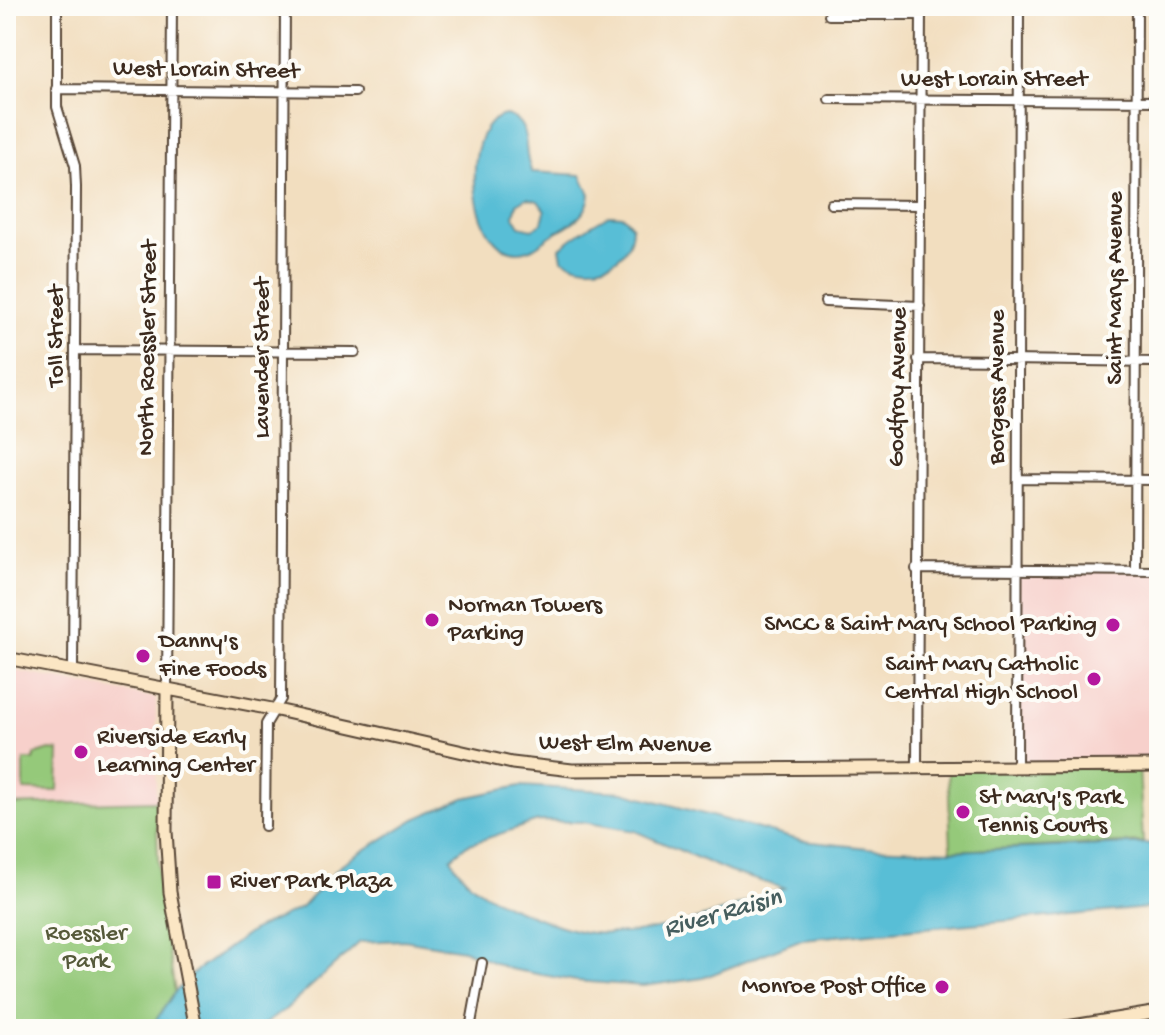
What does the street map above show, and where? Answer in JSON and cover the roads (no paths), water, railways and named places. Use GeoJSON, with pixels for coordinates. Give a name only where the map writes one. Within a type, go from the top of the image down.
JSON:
{"type":"FeatureCollection","features":[{"type":"Feature","properties":{"kind":"street","name":"Toll Street"},"geometry":{"type":"LineString","coordinates":[[57,6],[56,89],[60,124],[75,166],[77,350],[73,670]]}},
{"type":"Feature","properties":{"kind":"street","name":"North Roessler Street"},"geometry":{"type":"LineString","coordinates":[[167,689],[172,6]]}},
{"type":"Feature","properties":{"kind":"street","name":"Lavender Street"},"geometry":{"type":"LineString","coordinates":[[265,826],[266,724],[281,699],[285,6]]}},
{"type":"Feature","properties":{"kind":"street","name":"Borgess Avenue"},"geometry":{"type":"LineString","coordinates":[[1017,767],[1019,6]]}},
{"type":"Feature","properties":{"kind":"street","name":"Saint Marys Avenue"},"geometry":{"type":"LineString","coordinates":[[1135,571],[1137,6]]}},
{"type":"Feature","properties":{"kind":"street"},"geometry":{"type":"LineString","coordinates":[[829,15],[921,10]]}},
{"type":"Feature","properties":{"kind":"street","name":"Godfroy Avenue"},"geometry":{"type":"LineString","coordinates":[[917,768],[921,10]]}},
{"type":"Feature","properties":{"kind":"street","name":"West Lorain Street"},"geometry":{"type":"LineString","coordinates":[[56,89],[355,92]]}},
{"type":"Feature","properties":{"kind":"street","name":"West Lorain Street"},"geometry":{"type":"LineString","coordinates":[[829,99],[1159,101]]}},
{"type":"Feature","properties":{"kind":"street"},"geometry":{"type":"LineString","coordinates":[[831,204],[920,205]]}},
{"type":"Feature","properties":{"kind":"street"},"geometry":{"type":"LineString","coordinates":[[825,302],[920,306]]}},
{"type":"Feature","properties":{"kind":"street"},"geometry":{"type":"LineString","coordinates":[[77,350],[168,348],[355,352]]}},
{"type":"Feature","properties":{"kind":"street"},"geometry":{"type":"LineString","coordinates":[[918,359],[1159,362]]}},
{"type":"Feature","properties":{"kind":"street"},"geometry":{"type":"LineString","coordinates":[[1019,479],[1159,480]]}},
{"type":"Feature","properties":{"kind":"street"},"geometry":{"type":"LineString","coordinates":[[916,569],[1159,571]]}},
{"type":"Feature","properties":{"kind":"street","name":"West Elm Avenue"},"geometry":{"type":"LineString","coordinates":[[6,658],[277,710],[512,763],[572,770],[1159,766]]}},
{"type":"Feature","properties":{"kind":"street"},"geometry":{"type":"LineString","coordinates":[[167,689],[167,865],[196,1029]]}},
{"type":"Feature","properties":{"kind":"street"},"geometry":{"type":"LineString","coordinates":[[470,1029],[482,963]]}},
{"type":"Feature","properties":{"kind":"street"},"geometry":{"type":"LineString","coordinates":[[1054,1029],[1114,1024],[1159,1012]]}},
{"type":"Feature","properties":{"kind":"water"},"geometry":{"type":"Polygon","coordinates":[[[506,115],[515,119],[524,131],[532,172],[581,175],[590,194],[586,208],[578,218],[529,250],[508,250],[493,238],[482,218],[476,192],[475,166],[480,141],[490,123],[506,115]],[[527,198],[517,204],[514,216],[520,226],[532,229],[542,223],[545,211],[538,201],[527,198]]]}},
{"type":"Feature","properties":{"kind":"water"},"geometry":{"type":"Polygon","coordinates":[[[609,215],[623,216],[632,226],[630,239],[618,258],[609,264],[586,267],[562,259],[560,248],[609,215]]]}},
{"type":"Feature","properties":{"kind":"water","name":"River Raisin"},"geometry":{"type":"Polygon","coordinates":[[[520,786],[623,792],[803,841],[868,848],[951,851],[1159,843],[1159,907],[802,939],[703,978],[643,986],[576,981],[510,969],[463,950],[404,940],[360,942],[286,1009],[257,1029],[150,1029],[175,992],[197,970],[255,929],[301,908],[342,864],[415,819],[464,798],[520,786]],[[538,821],[467,845],[451,858],[469,882],[493,898],[552,923],[593,933],[666,927],[714,914],[784,888],[730,872],[635,831],[583,822],[538,821]]]}},
{"type":"Feature","properties":{"kind":"place","name":"Norman Towers Parking"},"geometry":{"type":"Point","coordinates":[432,620]}},
{"type":"Feature","properties":{"kind":"place","name":"SMCC & Saint Mary School Parking"},"geometry":{"type":"Point","coordinates":[1113,625]}},
{"type":"Feature","properties":{"kind":"place","name":"Danny's Fine Foods"},"geometry":{"type":"Point","coordinates":[143,656]}},
{"type":"Feature","properties":{"kind":"place","name":"Saint Mary Catholic Central High School"},"geometry":{"type":"Point","coordinates":[1094,679]}},
{"type":"Feature","properties":{"kind":"place","name":"Riverside Early Learning Center"},"geometry":{"type":"Point","coordinates":[81,752]}},
{"type":"Feature","properties":{"kind":"place","name":"St Mary's Park Tennis Courts"},"geometry":{"type":"Point","coordinates":[963,812]}},
{"type":"Feature","properties":{"kind":"place","name":"River Park Plaza"},"geometry":{"type":"Point","coordinates":[214,882]}},
{"type":"Feature","properties":{"kind":"place","name":"Monroe Post Office"},"geometry":{"type":"Point","coordinates":[942,987]}},
{"type":"Feature","properties":{"kind":"park label","name":"Roessler Park"},"geometry":{"type":"Point","coordinates":[86,948]}}]}
